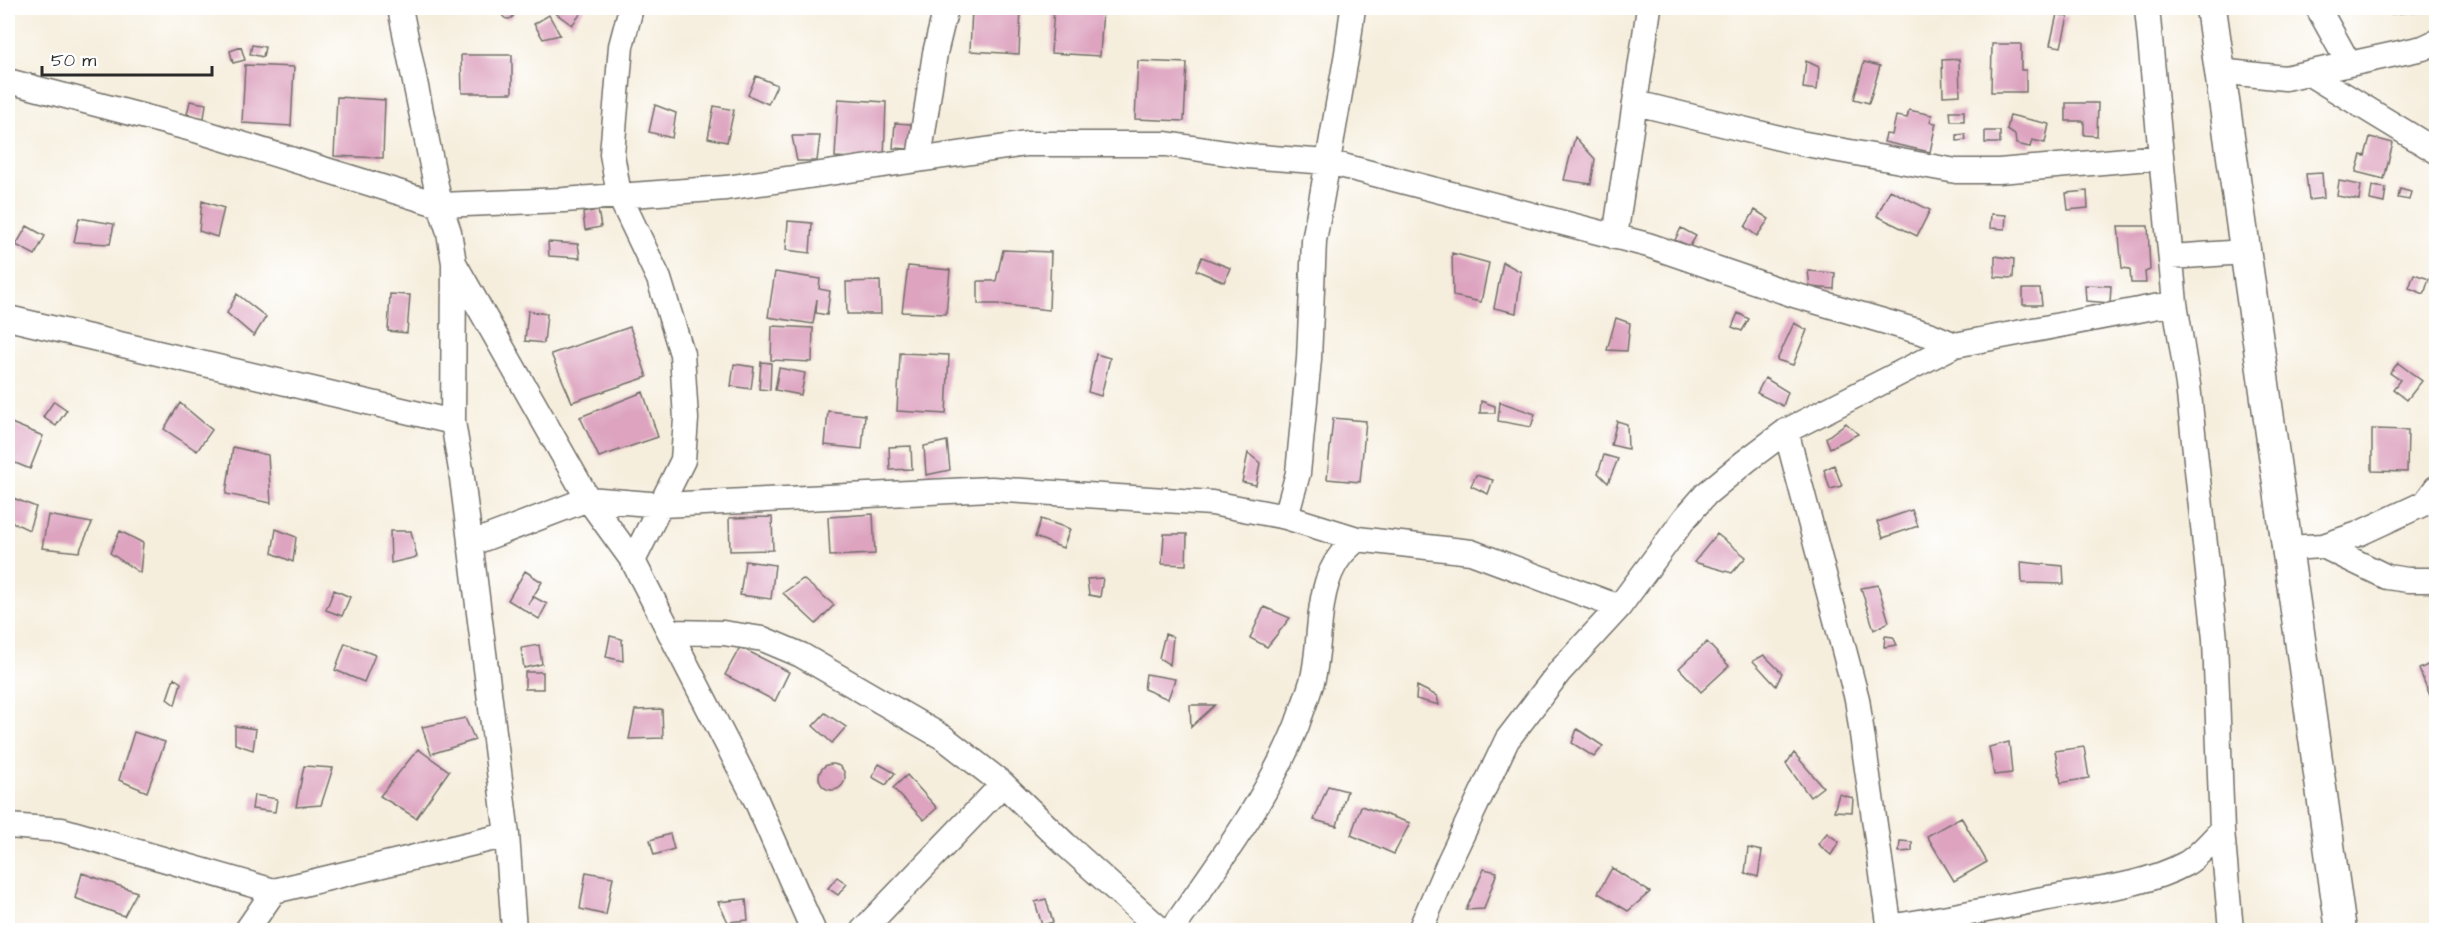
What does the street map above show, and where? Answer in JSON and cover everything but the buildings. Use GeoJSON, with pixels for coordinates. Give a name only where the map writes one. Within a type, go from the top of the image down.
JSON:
{"type":"FeatureCollection","features":[{"type":"Feature","properties":{"kind":"street"},"geometry":{"type":"LineString","coordinates":[[400,8],[440,205],[449,232],[454,262],[453,422],[507,835],[514,930]]}},
{"type":"Feature","properties":{"kind":"street"},"geometry":{"type":"LineString","coordinates":[[631,8],[621,46],[612,154],[619,195],[659,279],[682,354],[686,419],[683,460],[633,561]]}},
{"type":"Feature","properties":{"kind":"street"},"geometry":{"type":"LineString","coordinates":[[919,159],[935,53],[946,8]]}},
{"type":"Feature","properties":{"kind":"street"},"geometry":{"type":"LineString","coordinates":[[1286,517],[1298,473],[1309,359],[1314,241],[1353,8]]}},
{"type":"Feature","properties":{"kind":"street"},"geometry":{"type":"LineString","coordinates":[[1615,237],[1649,8]]}},
{"type":"Feature","properties":{"kind":"street"},"geometry":{"type":"LineString","coordinates":[[2147,8],[2170,257],[2188,385],[2215,639],[2222,830],[2231,930]]}},
{"type":"Feature","properties":{"kind":"street"},"geometry":{"type":"LineString","coordinates":[[2211,8],[2341,930]]}},
{"type":"Feature","properties":{"kind":"street"},"geometry":{"type":"LineString","coordinates":[[2318,8],[2349,64]]}},
{"type":"Feature","properties":{"kind":"street"},"geometry":{"type":"LineString","coordinates":[[2219,70],[2285,78],[2423,48],[2436,42]]}},
{"type":"Feature","properties":{"kind":"street"},"geometry":{"type":"LineString","coordinates":[[2308,73],[2436,151]]}},
{"type":"Feature","properties":{"kind":"street"},"geometry":{"type":"LineString","coordinates":[[8,81],[199,131],[440,205],[564,200],[726,188],[1026,144],[1166,144],[1247,156],[1328,162],[1648,245],[1794,295],[1931,335],[1955,345]]}},
{"type":"Feature","properties":{"kind":"street"},"geometry":{"type":"LineString","coordinates":[[1636,103],[1800,143],[1956,171],[1999,171],[2161,157]]}},
{"type":"Feature","properties":{"kind":"street"},"geometry":{"type":"LineString","coordinates":[[2170,257],[2244,252]]}},
{"type":"Feature","properties":{"kind":"street"},"geometry":{"type":"LineString","coordinates":[[454,262],[588,499],[633,561],[756,800],[813,930]]}},
{"type":"Feature","properties":{"kind":"street"},"geometry":{"type":"LineString","coordinates":[[1420,930],[1449,861],[1507,740],[1560,671],[1619,607],[1685,518],[1706,494],[1786,431],[1955,345],[2175,303]]}},
{"type":"Feature","properties":{"kind":"street"},"geometry":{"type":"LineString","coordinates":[[8,318],[453,422]]}},
{"type":"Feature","properties":{"kind":"street"},"geometry":{"type":"LineString","coordinates":[[1786,431],[1857,699],[1889,928],[1969,915],[2043,898],[2100,890],[2159,875],[2187,863],[2222,830]]}},
{"type":"Feature","properties":{"kind":"street"},"geometry":{"type":"LineString","coordinates":[[2288,548],[2323,546],[2358,534],[2425,503],[2436,488]]}},
{"type":"Feature","properties":{"kind":"street"},"geometry":{"type":"LineString","coordinates":[[470,544],[588,499],[662,505],[991,489],[1212,503],[1286,517],[1357,539],[1471,552],[1619,607]]}},
{"type":"Feature","properties":{"kind":"street"},"geometry":{"type":"LineString","coordinates":[[1172,930],[1244,826],[1277,767],[1296,726],[1313,678],[1326,589],[1331,572],[1341,555],[1357,539]]}},
{"type":"Feature","properties":{"kind":"street"},"geometry":{"type":"LineString","coordinates":[[2323,546],[2387,577],[2408,580],[2436,579]]}},
{"type":"Feature","properties":{"kind":"street"},"geometry":{"type":"LineString","coordinates":[[670,632],[723,633],[763,639],[801,655],[944,738],[1003,784],[1065,844],[1161,930]]}},
{"type":"Feature","properties":{"kind":"street"},"geometry":{"type":"LineString","coordinates":[[863,930],[1003,784]]}},
{"type":"Feature","properties":{"kind":"street"},"geometry":{"type":"LineString","coordinates":[[8,826],[62,830],[274,891],[507,835]]}},
{"type":"Feature","properties":{"kind":"street"},"geometry":{"type":"LineString","coordinates":[[247,930],[274,891]]}}]}
